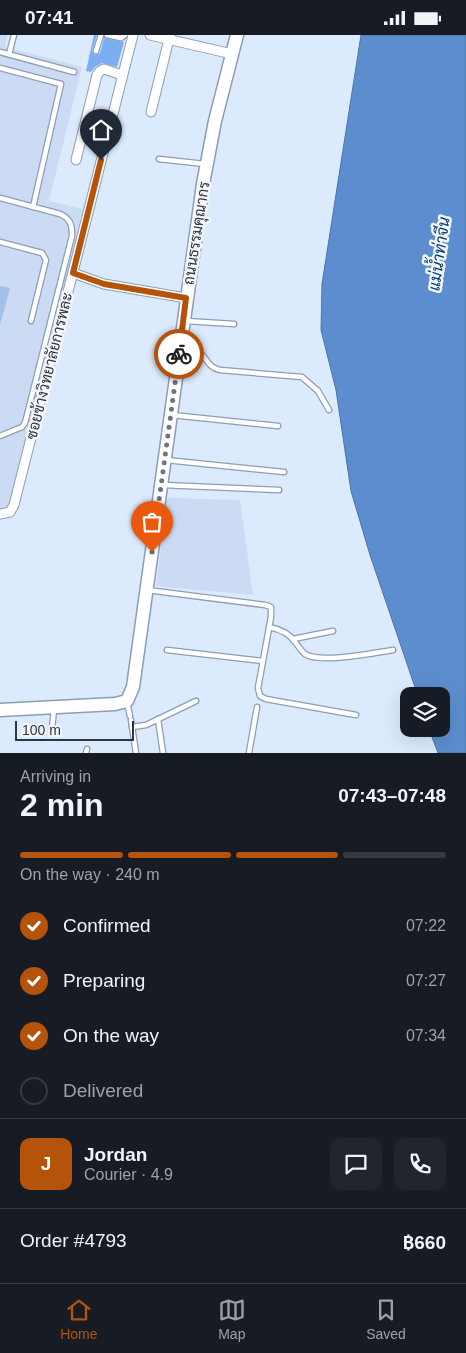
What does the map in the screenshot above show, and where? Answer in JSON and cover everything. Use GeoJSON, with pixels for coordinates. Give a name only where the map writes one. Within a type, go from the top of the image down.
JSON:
{"type":"FeatureCollection","features":[{"type":"Feature","properties":{"kind":"street","name":"ซอยข้างวิทยาลัยการพละ"},"geometry":{"type":"LineString","coordinates":[[0,514],[10,512],[14,505],[133,35]]}},
{"type":"Feature","properties":{"kind":"street"},"geometry":{"type":"LineString","coordinates":[[150,35],[169,37],[232,54]]}},
{"type":"Feature","properties":{"kind":"street","name":"ถนนธรรมคุณากร"},"geometry":{"type":"LineString","coordinates":[[127,701],[133,687],[206,164],[237,35]]}},
{"type":"Feature","properties":{"kind":"street"},"geometry":{"type":"LineString","coordinates":[[151,112],[169,37]]}},
{"type":"Feature","properties":{"kind":"street"},"geometry":{"type":"LineString","coordinates":[[76,161],[97,75],[104,69],[122,75]]}},
{"type":"Feature","properties":{"kind":"street"},"geometry":{"type":"LineString","coordinates":[[73,273],[104,284],[186,298]]}},
{"type":"Feature","properties":{"kind":"street"},"geometry":{"type":"LineString","coordinates":[[0,710],[115,704],[127,701]]}},
{"type":"Feature","properties":{"kind":"lane"},"geometry":{"type":"LineString","coordinates":[[9,54],[14,35]]}},
{"type":"Feature","properties":{"kind":"lane"},"geometry":{"type":"LineString","coordinates":[[96,51],[101,35]]}},
{"type":"Feature","properties":{"kind":"lane"},"geometry":{"type":"LineString","coordinates":[[107,35],[120,39],[125,35]]}},
{"type":"Feature","properties":{"kind":"lane"},"geometry":{"type":"LineString","coordinates":[[0,52],[74,72]]}},
{"type":"Feature","properties":{"kind":"lane"},"geometry":{"type":"LineString","coordinates":[[0,68],[61,84],[33,207]]}},
{"type":"Feature","properties":{"kind":"lane"},"geometry":{"type":"LineString","coordinates":[[159,159],[206,164]]}},
{"type":"Feature","properties":{"kind":"lane"},"geometry":{"type":"LineString","coordinates":[[0,198],[67,217],[70,221],[72,236],[25,423],[22,427],[0,436]]}},
{"type":"Feature","properties":{"kind":"lane"},"geometry":{"type":"LineString","coordinates":[[0,242],[42,253],[46,260],[31,321]]}},
{"type":"Feature","properties":{"kind":"lane"},"geometry":{"type":"LineString","coordinates":[[183,321],[234,324]]}},
{"type":"Feature","properties":{"kind":"lane"},"geometry":{"type":"LineString","coordinates":[[179,351],[198,352],[202,354],[209,365],[220,370],[302,377],[318,391],[329,410]]}},
{"type":"Feature","properties":{"kind":"lane"},"geometry":{"type":"LineString","coordinates":[[171,415],[278,426]]}},
{"type":"Feature","properties":{"kind":"lane"},"geometry":{"type":"LineString","coordinates":[[165,460],[284,472]]}},
{"type":"Feature","properties":{"kind":"lane"},"geometry":{"type":"LineString","coordinates":[[161,485],[279,490]]}},
{"type":"Feature","properties":{"kind":"lane"},"geometry":{"type":"LineString","coordinates":[[146,590],[270,607],[272,610],[258,688],[260,697],[356,715]]}},
{"type":"Feature","properties":{"kind":"lane"},"geometry":{"type":"LineString","coordinates":[[269,627],[278,629],[294,639],[304,653],[314,657],[326,659],[393,650]]}},
{"type":"Feature","properties":{"kind":"lane"},"geometry":{"type":"LineString","coordinates":[[294,639],[333,631]]}},
{"type":"Feature","properties":{"kind":"lane"},"geometry":{"type":"LineString","coordinates":[[167,651],[262,661]]}},
{"type":"Feature","properties":{"kind":"lane"},"geometry":{"type":"LineString","coordinates":[[127,701],[136,753]]}},
{"type":"Feature","properties":{"kind":"lane"},"geometry":{"type":"LineString","coordinates":[[132,727],[146,725],[196,701]]}},
{"type":"Feature","properties":{"kind":"lane"},"geometry":{"type":"LineString","coordinates":[[52,729],[54,707]]}},
{"type":"Feature","properties":{"kind":"lane"},"geometry":{"type":"LineString","coordinates":[[249,753],[258,707]]}},
{"type":"Feature","properties":{"kind":"lane"},"geometry":{"type":"LineString","coordinates":[[158,719],[163,753]]}},
{"type":"Feature","properties":{"kind":"shaded area"},"geometry":{"type":"Polygon","coordinates":[[[0,35],[7,35],[5,47],[82,67],[49,201],[83,209],[9,507],[5,511],[0,511],[0,35]]]}},
{"type":"Feature","properties":{"kind":"shaded area"},"geometry":{"type":"Polygon","coordinates":[[[0,286],[10,288],[0,325],[0,286]]]}},
{"type":"Feature","properties":{"kind":"shaded area"},"geometry":{"type":"Polygon","coordinates":[[[167,498],[240,500],[253,595],[156,586],[167,498]]]}},
{"type":"Feature","properties":{"kind":"water","name":"แม่น้ำท่าจีน"},"geometry":{"type":"Polygon","coordinates":[[[361,35],[466,35],[466,753],[438,753],[432,737],[450,737],[450,687],[415,687],[370,555],[351,491],[336,390],[321,330],[322,284],[361,35]]]}},
{"type":"Feature","properties":{"kind":"building"},"geometry":{"type":"Polygon","coordinates":[[[94,35],[97,35],[92,51],[95,55],[100,53],[104,38],[124,42],[117,67],[102,63],[91,72],[86,71],[94,35]]]}},
{"type":"Feature","properties":{"kind":"way so far"},"geometry":{"type":"LineString","coordinates":[[152,552],[179,354]]}},
{"type":"Feature","properties":{"kind":"route"},"geometry":{"type":"LineString","coordinates":[[101,160],[73,273],[104,284],[186,298],[179,354]]}}]}
